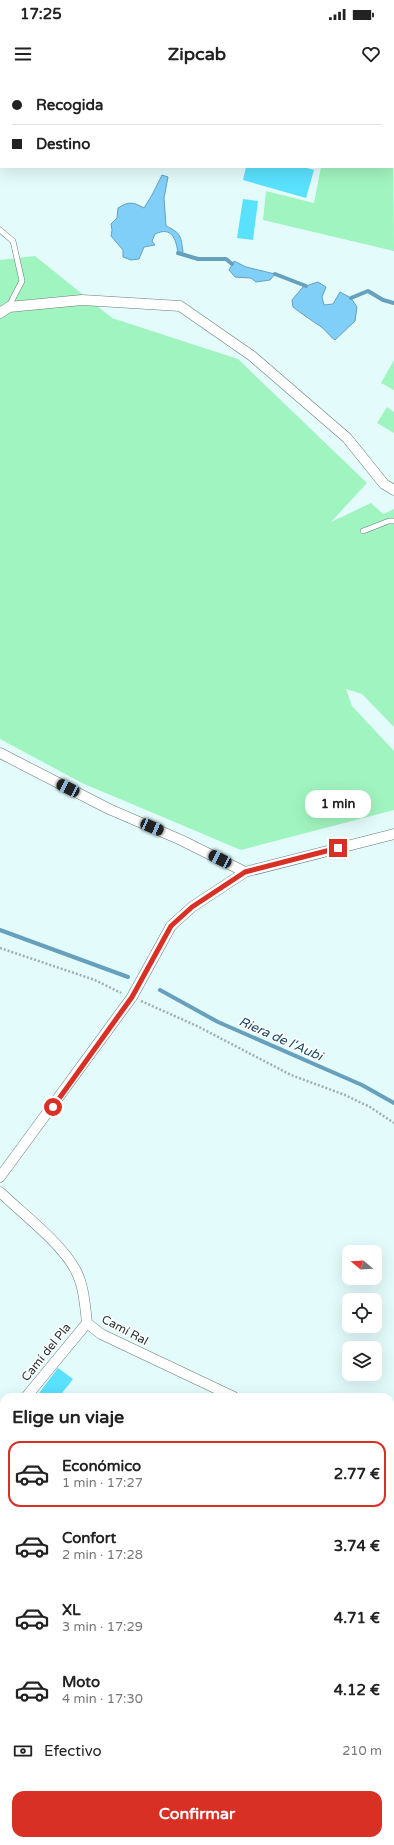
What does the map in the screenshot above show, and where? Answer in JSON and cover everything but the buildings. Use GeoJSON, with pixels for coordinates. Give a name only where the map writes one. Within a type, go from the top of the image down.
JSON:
{"type":"FeatureCollection","features":[{"type":"Feature","properties":{"kind":"street"},"geometry":{"type":"LineString","coordinates":[[4,310],[82,300],[180,306],[252,356],[347,438],[384,484],[394,490]]}},
{"type":"Feature","properties":{"kind":"street"},"geometry":{"type":"LineString","coordinates":[[0,753],[109,809],[181,840],[245,872]]}},
{"type":"Feature","properties":{"kind":"street"},"geometry":{"type":"LineString","coordinates":[[0,1177],[132,997],[171,926],[192,907],[245,872],[394,834]]}},
{"type":"Feature","properties":{"kind":"street","name":"Camí Ral"},"geometry":{"type":"LineString","coordinates":[[0,1192],[53,1241],[76,1269],[85,1299],[87,1323],[108,1337],[226,1393]]}},
{"type":"Feature","properties":{"kind":"street","name":"Camí del Pla"},"geometry":{"type":"LineString","coordinates":[[29,1393],[87,1323]]}},
{"type":"Feature","properties":{"kind":"lane"},"geometry":{"type":"LineString","coordinates":[[0,230],[13,241],[22,281],[4,310]]}},
{"type":"Feature","properties":{"kind":"lane"},"geometry":{"type":"LineString","coordinates":[[363,531],[389,521],[394,521]]}},
{"type":"Feature","properties":{"kind":"path"},"geometry":{"type":"LineString","coordinates":[[0,948],[95,980],[197,1026],[290,1075],[345,1095],[370,1107],[394,1123]]}},
{"type":"Feature","properties":{"kind":"green space"},"geometry":{"type":"Polygon","coordinates":[[[321,168],[393,168],[394,251],[263,220],[266,191],[314,203],[321,168]]]}},
{"type":"Feature","properties":{"kind":"green space"},"geometry":{"type":"Polygon","coordinates":[[[35,256],[112,318],[238,359],[367,483],[331,522],[371,503],[383,514],[394,509],[394,727],[362,694],[346,689],[352,706],[394,751],[394,810],[241,850],[82,783],[0,739],[0,260],[35,256]]]}},
{"type":"Feature","properties":{"kind":"green space"},"geometry":{"type":"Polygon","coordinates":[[[394,360],[394,390],[381,383],[394,360]]]}},
{"type":"Feature","properties":{"kind":"green space"},"geometry":{"type":"Polygon","coordinates":[[[387,407],[394,412],[394,433],[377,423],[387,407]]]}},
{"type":"Feature","properties":{"kind":"water"},"geometry":{"type":"Polygon","coordinates":[[[162,175],[168,177],[164,198],[166,226],[175,231],[179,236],[182,242],[183,252],[178,253],[176,243],[172,235],[161,232],[155,234],[152,241],[155,245],[144,247],[139,259],[131,260],[123,257],[123,250],[111,236],[111,224],[117,218],[118,208],[125,204],[131,203],[137,204],[144,208],[162,175]]]}},
{"type":"Feature","properties":{"kind":"water"},"geometry":{"type":"Polygon","coordinates":[[[234,261],[246,267],[275,274],[270,280],[256,282],[251,278],[235,277],[229,270],[234,261]]]}},
{"type":"Feature","properties":{"kind":"water"},"geometry":{"type":"Polygon","coordinates":[[[318,282],[326,287],[322,297],[324,305],[333,304],[340,292],[351,298],[357,307],[355,321],[335,340],[322,328],[293,307],[292,300],[303,287],[318,282]]]}},
{"type":"Feature","properties":{"kind":"waterway"},"geometry":{"type":"LineString","coordinates":[[178,253],[198,259],[226,259],[232,264]]}},
{"type":"Feature","properties":{"kind":"waterway"},"geometry":{"type":"LineString","coordinates":[[275,274],[306,286]]}},
{"type":"Feature","properties":{"kind":"waterway"},"geometry":{"type":"LineString","coordinates":[[351,298],[368,291],[383,300],[394,303]]}},
{"type":"Feature","properties":{"kind":"waterway","name":"Riera de l'Aubi"},"geometry":{"type":"LineString","coordinates":[[0,930],[128,977]]}},
{"type":"Feature","properties":{"kind":"waterway","name":"Riera de l'Aubi"},"geometry":{"type":"LineString","coordinates":[[160,990],[218,1022],[362,1085],[394,1103]]}},
{"type":"Feature","properties":{"kind":"route"},"geometry":{"type":"LineString","coordinates":[[53,1107],[132,997],[157,955],[171,926],[192,907],[245,872],[338,848]]}}]}
